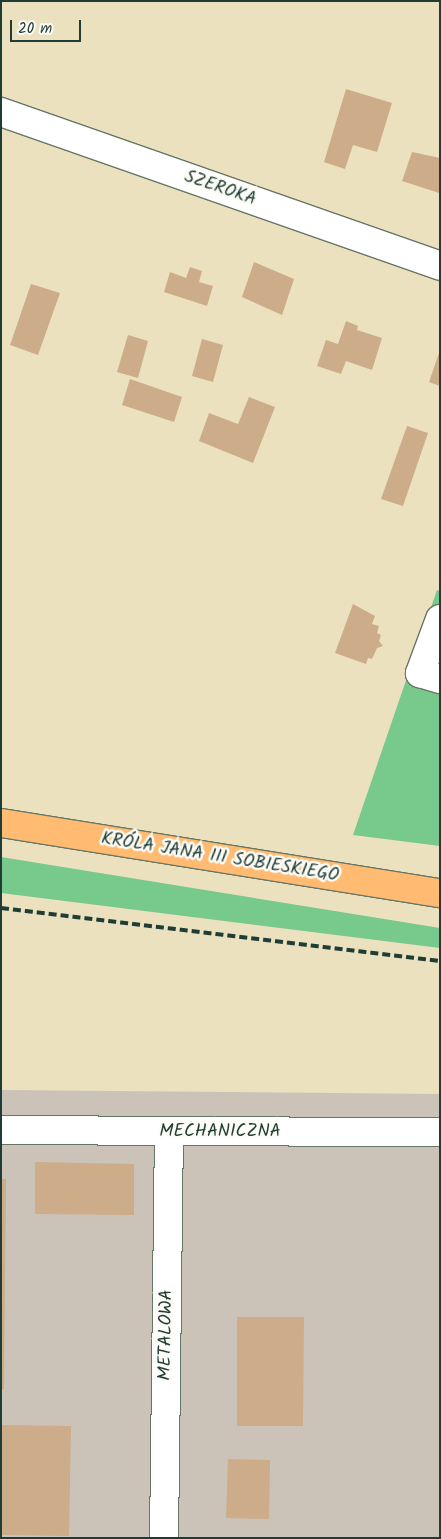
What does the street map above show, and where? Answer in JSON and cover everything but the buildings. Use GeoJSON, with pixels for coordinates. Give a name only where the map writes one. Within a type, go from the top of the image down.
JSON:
{"type":"FeatureCollection","features":[{"type":"Feature","properties":{"kind":"main road","name":"KRÓLA JANA III SOBIESKIEGO"},"geometry":{"type":"LineString","coordinates":[[1,823],[440,893]]}},
{"type":"Feature","properties":{"kind":"street","name":"SZEROKA"},"geometry":{"type":"LineString","coordinates":[[1,112],[440,266]]}},
{"type":"Feature","properties":{"kind":"street"},"geometry":{"type":"LineString","coordinates":[[440,619],[420,673],[440,679]]}},
{"type":"Feature","properties":{"kind":"street","name":"MECHANICZNA"},"geometry":{"type":"LineString","coordinates":[[1,1130],[440,1132]]}},
{"type":"Feature","properties":{"kind":"street","name":"METALOWA"},"geometry":{"type":"LineString","coordinates":[[164,1538],[169,1132]]}},
{"type":"Feature","properties":{"kind":"shaded area"},"geometry":{"type":"Polygon","coordinates":[[[1,1090],[440,1094],[440,1538],[1,1538],[1,1090]]]}},
{"type":"Feature","properties":{"kind":"green space"},"geometry":{"type":"Polygon","coordinates":[[[437,590],[440,591],[440,846],[353,835],[437,590]]]}},
{"type":"Feature","properties":{"kind":"green space"},"geometry":{"type":"Polygon","coordinates":[[[1,857],[440,928],[440,948],[1,893],[1,857]]]}},
{"type":"Feature","properties":{"kind":"railway"},"geometry":{"type":"LineString","coordinates":[[1,908],[440,961]]}}]}
